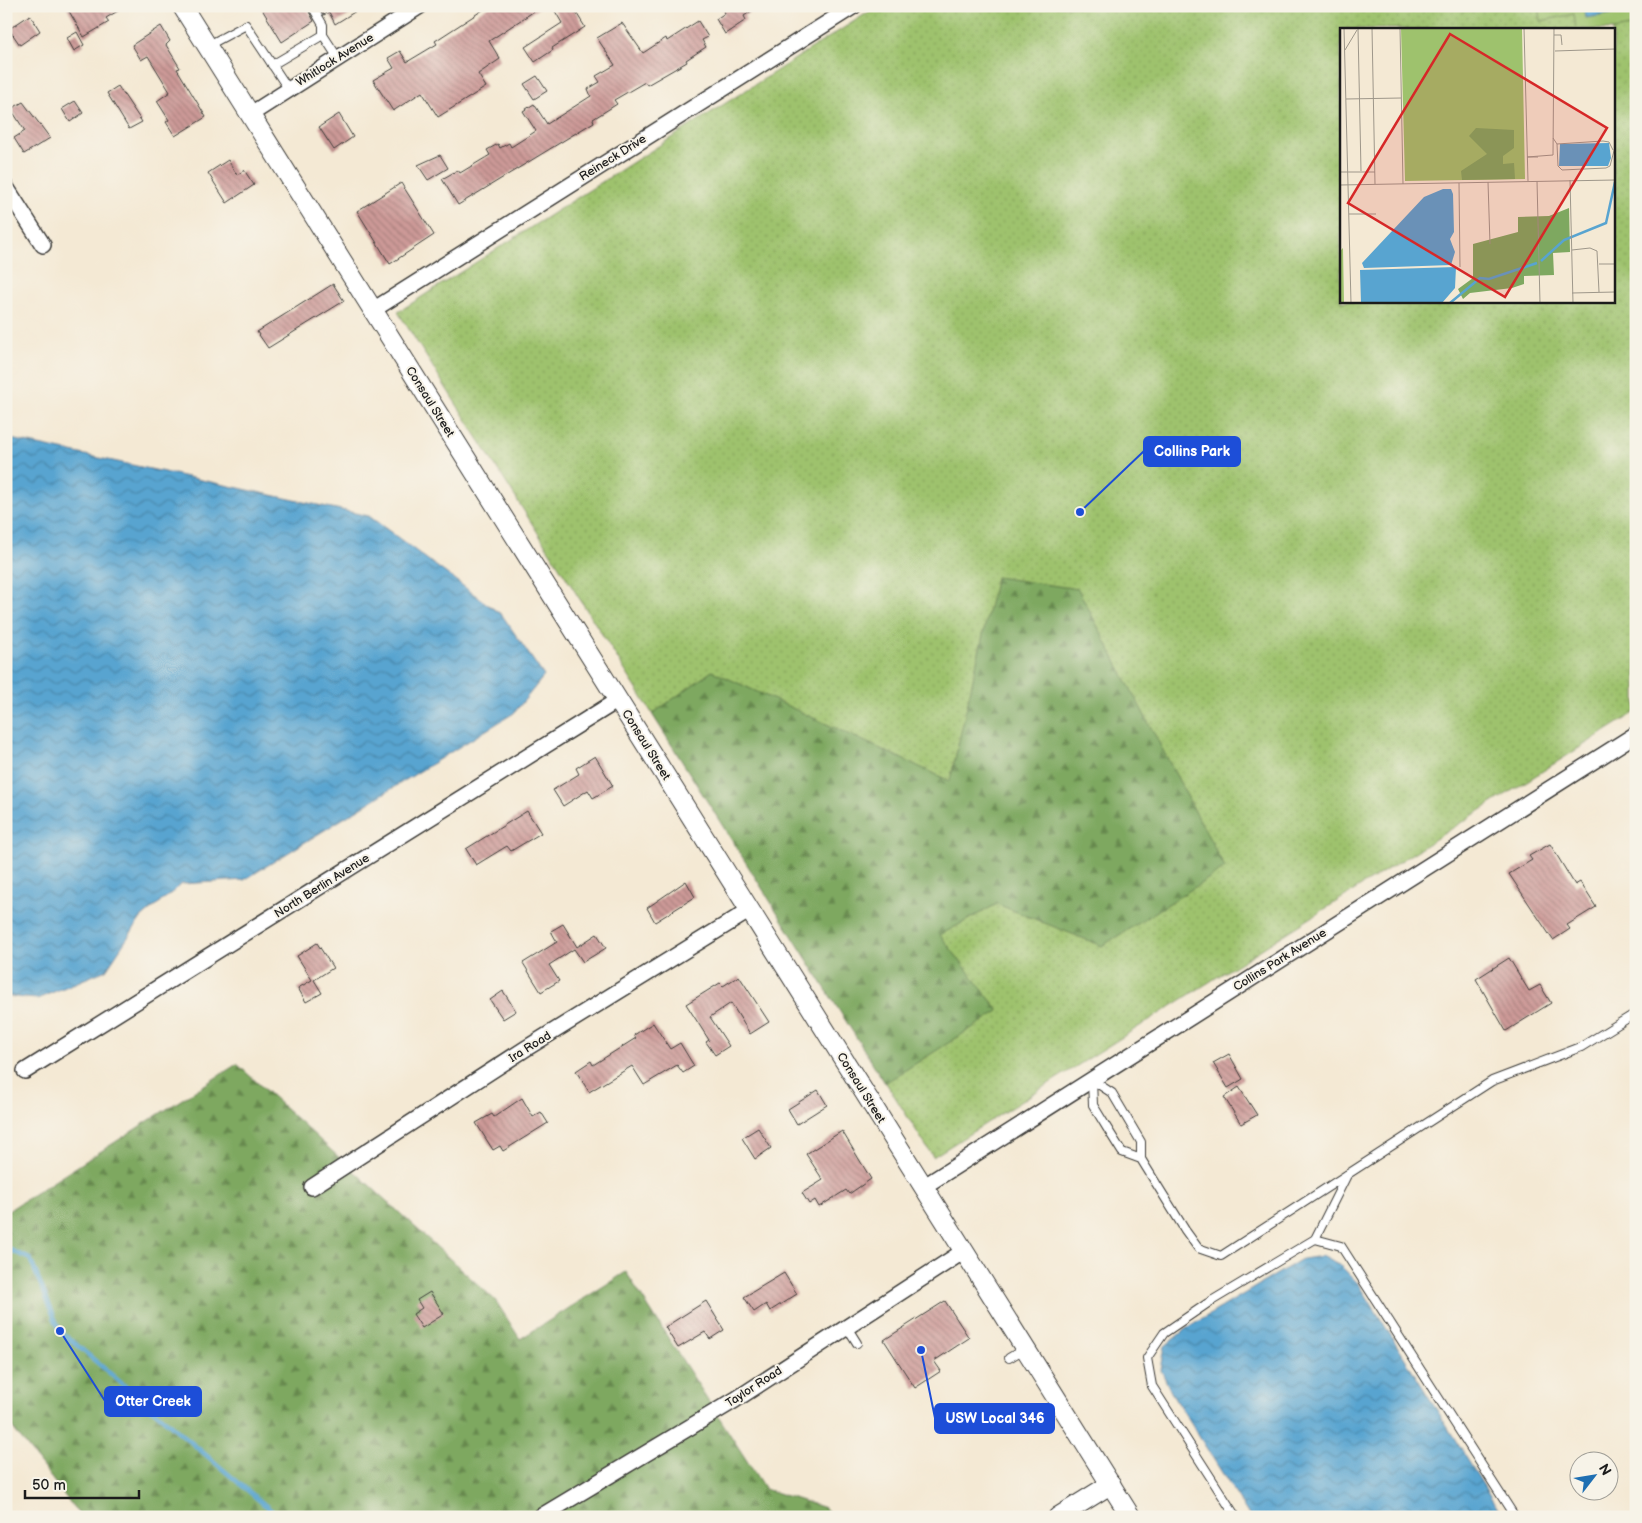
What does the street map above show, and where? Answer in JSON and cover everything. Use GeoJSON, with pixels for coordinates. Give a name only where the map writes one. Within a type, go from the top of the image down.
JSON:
{"type":"FeatureCollection","features":[{"type":"Feature","properties":{"kind":"street","name":"Consaul Street"},"geometry":{"type":"LineString","coordinates":[[182,6],[964,1251],[1017,1353],[1111,1484],[1131,1517]]}},
{"type":"Feature","properties":{"kind":"street","name":"Whitlock Avenue"},"geometry":{"type":"LineString","coordinates":[[251,114],[420,6]]}},
{"type":"Feature","properties":{"kind":"street","name":"Reineck Drive"},"geometry":{"type":"LineString","coordinates":[[373,310],[854,6]]}},
{"type":"Feature","properties":{"kind":"street"},"geometry":{"type":"LineString","coordinates":[[6,187],[43,245]]}},
{"type":"Feature","properties":{"kind":"street","name":"North Berlin Avenue"},"geometry":{"type":"LineString","coordinates":[[25,1071],[618,700]]}},
{"type":"Feature","properties":{"kind":"street","name":"Collins Park Avenue"},"geometry":{"type":"LineString","coordinates":[[924,1187],[1636,734]]}},
{"type":"Feature","properties":{"kind":"street","name":"Ira Road"},"geometry":{"type":"LineString","coordinates":[[312,1187],[525,1049],[750,910]]}},
{"type":"Feature","properties":{"kind":"street","name":"Taylor Road"},"geometry":{"type":"LineString","coordinates":[[540,1517],[735,1400],[964,1251]]}},
{"type":"Feature","properties":{"kind":"street"},"geometry":{"type":"LineString","coordinates":[[1058,1517],[1111,1484]]}},
{"type":"Feature","properties":{"kind":"lane"},"geometry":{"type":"LineString","coordinates":[[312,6],[324,26],[323,35],[338,58]]}},
{"type":"Feature","properties":{"kind":"lane"},"geometry":{"type":"LineString","coordinates":[[207,46],[246,25],[289,90]]}},
{"type":"Feature","properties":{"kind":"lane"},"geometry":{"type":"LineString","coordinates":[[272,65],[323,35]]}},
{"type":"Feature","properties":{"kind":"lane"},"geometry":{"type":"LineString","coordinates":[[1092,1080],[1093,1105],[1122,1152],[1140,1159],[1198,1248],[1221,1256],[1492,1081],[1581,1048],[1636,1013]]}},
{"type":"Feature","properties":{"kind":"lane"},"geometry":{"type":"LineString","coordinates":[[1092,1080],[1112,1093],[1141,1142],[1140,1159]]}},
{"type":"Feature","properties":{"kind":"lane"},"geometry":{"type":"LineString","coordinates":[[1236,1517],[1152,1386],[1148,1358],[1164,1333],[1208,1302],[1314,1239],[1347,1174]]}},
{"type":"Feature","properties":{"kind":"lane"},"geometry":{"type":"LineString","coordinates":[[1314,1239],[1341,1246],[1515,1517]]}},
{"type":"Feature","properties":{"kind":"lane"},"geometry":{"type":"LineString","coordinates":[[847,1327],[857,1343]]}},
{"type":"Feature","properties":{"kind":"green space"},"geometry":{"type":"Polygon","coordinates":[[[878,6],[1636,6],[1636,712],[933,1157],[398,312],[878,6]]]}},
{"type":"Feature","properties":{"kind":"green space"},"geometry":{"type":"Polygon","coordinates":[[[1539,6],[1636,6],[1636,26],[1614,30],[1614,28],[1576,28],[1574,14],[1541,21],[1539,6]]]}},
{"type":"Feature","properties":{"kind":"green space"},"geometry":{"type":"Polygon","coordinates":[[[996,577],[1078,589],[1225,868],[1102,946],[997,904],[940,935],[999,1011],[885,1083],[652,714],[712,671],[950,781],[996,577]]]}},
{"type":"Feature","properties":{"kind":"green space"},"geometry":{"type":"Polygon","coordinates":[[[237,1064],[496,1301],[520,1339],[626,1272],[765,1489],[825,1508],[834,1517],[81,1517],[6,1419],[6,1212],[237,1064]]]}},
{"type":"Feature","properties":{"kind":"water"},"geometry":{"type":"Polygon","coordinates":[[[1584,6],[1636,6],[1636,10],[1586,18],[1584,6]]]}},
{"type":"Feature","properties":{"kind":"water"},"geometry":{"type":"Polygon","coordinates":[[[6,438],[369,516],[502,615],[544,676],[514,713],[244,880],[182,884],[141,918],[106,970],[37,999],[6,996],[6,438]]]}},
{"type":"Feature","properties":{"kind":"water"},"geometry":{"type":"Polygon","coordinates":[[[1322,1256],[1341,1266],[1359,1284],[1503,1517],[1250,1517],[1171,1392],[1161,1370],[1165,1346],[1187,1328],[1302,1259],[1322,1256]]]}},
{"type":"Feature","properties":{"kind":"building"},"geometry":{"type":"Polygon","coordinates":[[[66,6],[126,6],[106,18],[109,22],[84,37],[66,6]]]}},
{"type":"Feature","properties":{"kind":"building"},"geometry":{"type":"Polygon","coordinates":[[[260,6],[306,6],[314,21],[282,42],[260,6]]]}},
{"type":"Feature","properties":{"kind":"building"},"geometry":{"type":"Polygon","coordinates":[[[319,6],[364,6],[335,24],[329,12],[324,15],[319,6]]]}},
{"type":"Feature","properties":{"kind":"building"},"geometry":{"type":"Polygon","coordinates":[[[489,6],[542,6],[489,41],[500,59],[478,74],[486,87],[438,117],[422,92],[393,111],[373,80],[394,68],[388,58],[400,51],[407,62],[437,44],[435,41],[489,6]]]}},
{"type":"Feature","properties":{"kind":"building"},"geometry":{"type":"Polygon","coordinates":[[[552,6],[572,6],[585,27],[552,48],[553,50],[535,62],[525,47],[562,23],[552,6]]]}},
{"type":"Feature","properties":{"kind":"building"},"geometry":{"type":"Polygon","coordinates":[[[721,6],[759,6],[744,16],[746,20],[725,34],[716,19],[725,13],[721,6]]]}},
{"type":"Feature","properties":{"kind":"building"},"geometry":{"type":"Polygon","coordinates":[[[30,15],[40,31],[20,45],[9,29],[30,15]]]}},
{"type":"Feature","properties":{"kind":"building"},"geometry":{"type":"Polygon","coordinates":[[[698,21],[708,37],[702,40],[706,47],[686,60],[687,62],[647,85],[645,82],[614,100],[617,104],[593,119],[594,122],[458,205],[442,179],[458,170],[460,173],[490,155],[487,150],[498,144],[500,148],[509,143],[511,147],[536,131],[523,111],[534,104],[547,124],[591,96],[588,89],[600,82],[596,76],[615,65],[597,38],[622,23],[643,53],[666,38],[667,41],[698,21]]]}},
{"type":"Feature","properties":{"kind":"building"},"geometry":{"type":"Polygon","coordinates":[[[161,26],[170,41],[166,45],[180,68],[177,69],[206,117],[175,136],[166,122],[169,120],[157,101],[170,92],[148,56],[141,60],[132,45],[161,26]]]}},
{"type":"Feature","properties":{"kind":"building"},"geometry":{"type":"Polygon","coordinates":[[[77,32],[84,45],[74,51],[67,38],[77,32]]]}},
{"type":"Feature","properties":{"kind":"building"},"geometry":{"type":"Polygon","coordinates":[[[537,76],[547,91],[534,99],[524,84],[537,76]]]}},
{"type":"Feature","properties":{"kind":"building"},"geometry":{"type":"Polygon","coordinates":[[[118,86],[142,122],[129,129],[107,93],[118,86]]]}},
{"type":"Feature","properties":{"kind":"building"},"geometry":{"type":"Polygon","coordinates":[[[75,101],[83,113],[70,122],[62,109],[75,101]]]}},
{"type":"Feature","properties":{"kind":"building"},"geometry":{"type":"Polygon","coordinates":[[[23,102],[50,138],[24,154],[14,138],[25,131],[11,109],[23,102]]]}},
{"type":"Feature","properties":{"kind":"building"},"geometry":{"type":"Polygon","coordinates":[[[339,114],[353,137],[334,150],[319,127],[339,114]]]}},
{"type":"Feature","properties":{"kind":"building"},"geometry":{"type":"Polygon","coordinates":[[[440,155],[448,168],[428,180],[418,165],[440,155]]]}},
{"type":"Feature","properties":{"kind":"building"},"geometry":{"type":"Polygon","coordinates":[[[228,160],[237,175],[244,170],[254,185],[227,203],[208,173],[228,160]]]}},
{"type":"Feature","properties":{"kind":"building"},"geometry":{"type":"Polygon","coordinates":[[[401,183],[434,235],[390,264],[357,211],[401,183]]]}},
{"type":"Feature","properties":{"kind":"building"},"geometry":{"type":"Polygon","coordinates":[[[333,284],[344,301],[268,348],[257,332],[333,284]]]}},
{"type":"Feature","properties":{"kind":"building"},"geometry":{"type":"Polygon","coordinates":[[[595,756],[613,786],[593,798],[588,790],[563,806],[553,790],[579,774],[576,768],[595,756]]]}},
{"type":"Feature","properties":{"kind":"building"},"geometry":{"type":"Polygon","coordinates":[[[527,811],[541,833],[511,851],[507,846],[476,865],[466,849],[527,811]]]}},
{"type":"Feature","properties":{"kind":"building"},"geometry":{"type":"Polygon","coordinates":[[[1550,844],[1575,885],[1580,882],[1596,907],[1567,925],[1570,929],[1553,940],[1509,874],[1532,860],[1529,856],[1550,844]]]}},
{"type":"Feature","properties":{"kind":"building"},"geometry":{"type":"Polygon","coordinates":[[[686,881],[695,897],[655,922],[647,908],[686,881]]]}},
{"type":"Feature","properties":{"kind":"building"},"geometry":{"type":"Polygon","coordinates":[[[563,924],[577,947],[597,934],[606,948],[583,962],[574,949],[549,965],[559,981],[541,992],[523,963],[557,942],[551,931],[563,924]]]}},
{"type":"Feature","properties":{"kind":"building"},"geometry":{"type":"Polygon","coordinates":[[[317,943],[333,968],[314,980],[322,993],[306,1002],[298,988],[312,980],[297,956],[317,943]]]}},
{"type":"Feature","properties":{"kind":"building"},"geometry":{"type":"Polygon","coordinates":[[[1509,958],[1529,991],[1540,985],[1551,1003],[1506,1031],[1476,979],[1509,958]]]}},
{"type":"Feature","properties":{"kind":"building"},"geometry":{"type":"Polygon","coordinates":[[[739,976],[769,1022],[750,1034],[731,1003],[710,1017],[729,1046],[715,1055],[706,1042],[709,1040],[686,1004],[720,983],[723,986],[739,976]]]}},
{"type":"Feature","properties":{"kind":"building"},"geometry":{"type":"Polygon","coordinates":[[[503,991],[516,1011],[503,1019],[490,1000],[503,991]]]}},
{"type":"Feature","properties":{"kind":"building"},"geometry":{"type":"Polygon","coordinates":[[[653,1023],[670,1049],[680,1043],[694,1066],[683,1073],[677,1065],[644,1085],[632,1066],[589,1092],[576,1071],[591,1061],[593,1065],[636,1038],[634,1035],[653,1023]]]}},
{"type":"Feature","properties":{"kind":"building"},"geometry":{"type":"Polygon","coordinates":[[[1229,1054],[1243,1079],[1228,1088],[1213,1063],[1229,1054]]]}},
{"type":"Feature","properties":{"kind":"building"},"geometry":{"type":"Polygon","coordinates":[[[1239,1087],[1257,1115],[1241,1124],[1224,1097],[1239,1087]]]}},
{"type":"Feature","properties":{"kind":"building"},"geometry":{"type":"Polygon","coordinates":[[[818,1090],[827,1105],[797,1124],[788,1109],[818,1090]]]}},
{"type":"Feature","properties":{"kind":"building"},"geometry":{"type":"Polygon","coordinates":[[[522,1098],[533,1117],[541,1112],[548,1123],[503,1151],[500,1146],[493,1150],[476,1123],[492,1114],[494,1117],[522,1098]]]}},
{"type":"Feature","properties":{"kind":"building"},"geometry":{"type":"Polygon","coordinates":[[[758,1128],[771,1148],[755,1159],[742,1138],[758,1128]]]}},
{"type":"Feature","properties":{"kind":"building"},"geometry":{"type":"Polygon","coordinates":[[[842,1131],[871,1179],[849,1194],[846,1190],[819,1207],[815,1200],[809,1204],[802,1193],[823,1180],[806,1154],[842,1131]]]}},
{"type":"Feature","properties":{"kind":"building"},"geometry":{"type":"Polygon","coordinates":[[[784,1273],[797,1294],[770,1311],[766,1304],[754,1312],[744,1297],[784,1273]]]}},
{"type":"Feature","properties":{"kind":"building"},"geometry":{"type":"Polygon","coordinates":[[[430,1292],[444,1314],[422,1328],[413,1314],[422,1308],[417,1300],[430,1292]]]}},
{"type":"Feature","properties":{"kind":"building"},"geometry":{"type":"Polygon","coordinates":[[[706,1301],[724,1330],[710,1339],[705,1332],[678,1348],[665,1327],[706,1301]]]}},
{"type":"Feature","properties":{"kind":"building"},"geometry":{"type":"Polygon","coordinates":[[[945,1301],[969,1338],[934,1361],[941,1371],[915,1388],[884,1340],[945,1301]]]}},
{"type":"Feature","properties":{"kind":"waterway"},"geometry":{"type":"LineString","coordinates":[[6,1248],[30,1259],[60,1331],[279,1517]]}},
{"type":"Feature","properties":{"kind":"place","name":"Collins Park"},"geometry":{"type":"Point","coordinates":[1080,512]}},
{"type":"Feature","properties":{"kind":"place","name":"Otter Creek"},"geometry":{"type":"Point","coordinates":[60,1331]}},
{"type":"Feature","properties":{"kind":"place","name":"USW Local 346"},"geometry":{"type":"Point","coordinates":[921,1350]}}]}
